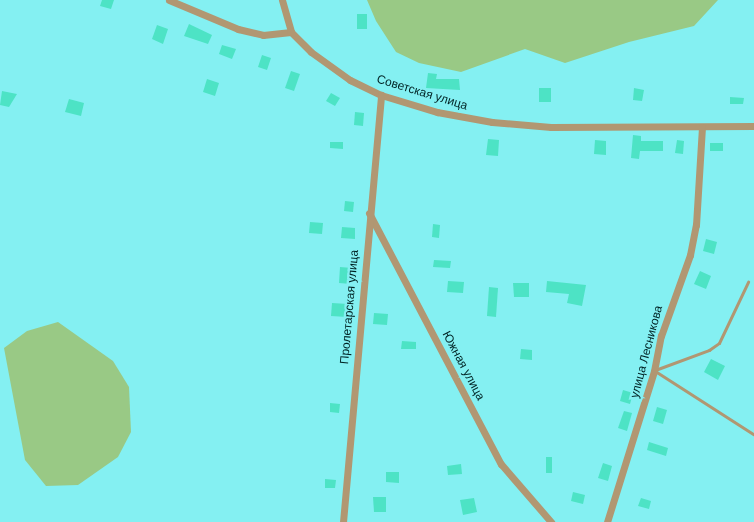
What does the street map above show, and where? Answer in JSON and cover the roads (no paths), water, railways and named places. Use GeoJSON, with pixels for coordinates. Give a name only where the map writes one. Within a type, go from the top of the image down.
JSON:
{"type":"FeatureCollection","features":[{"type":"Feature","properties":{"kind":"street"},"geometry":{"type":"LineString","coordinates":[[169,0],[238,29],[263,35],[291,32],[282,0]]}},
{"type":"Feature","properties":{"kind":"street","name":"Советская улица"},"geometry":{"type":"LineString","coordinates":[[291,32],[311,52],[350,80],[381,95],[437,112],[492,122],[551,127],[754,126]]}},
{"type":"Feature","properties":{"kind":"street","name":"Пролетарская улица"},"geometry":{"type":"LineString","coordinates":[[343,522],[369,212],[381,95]]}},
{"type":"Feature","properties":{"kind":"street","name":"улица Лесникова"},"geometry":{"type":"LineString","coordinates":[[607,522],[654,371],[661,336],[690,255],[696,225],[702,127]]}},
{"type":"Feature","properties":{"kind":"street","name":"Южная улица"},"geometry":{"type":"LineString","coordinates":[[369,212],[501,464],[551,522]]}},
{"type":"Feature","properties":{"kind":"lane"},"geometry":{"type":"LineString","coordinates":[[654,371],[709,350],[719,343],[748,282]]}},
{"type":"Feature","properties":{"kind":"lane"},"geometry":{"type":"LineString","coordinates":[[654,371],[752,434]]}}]}
